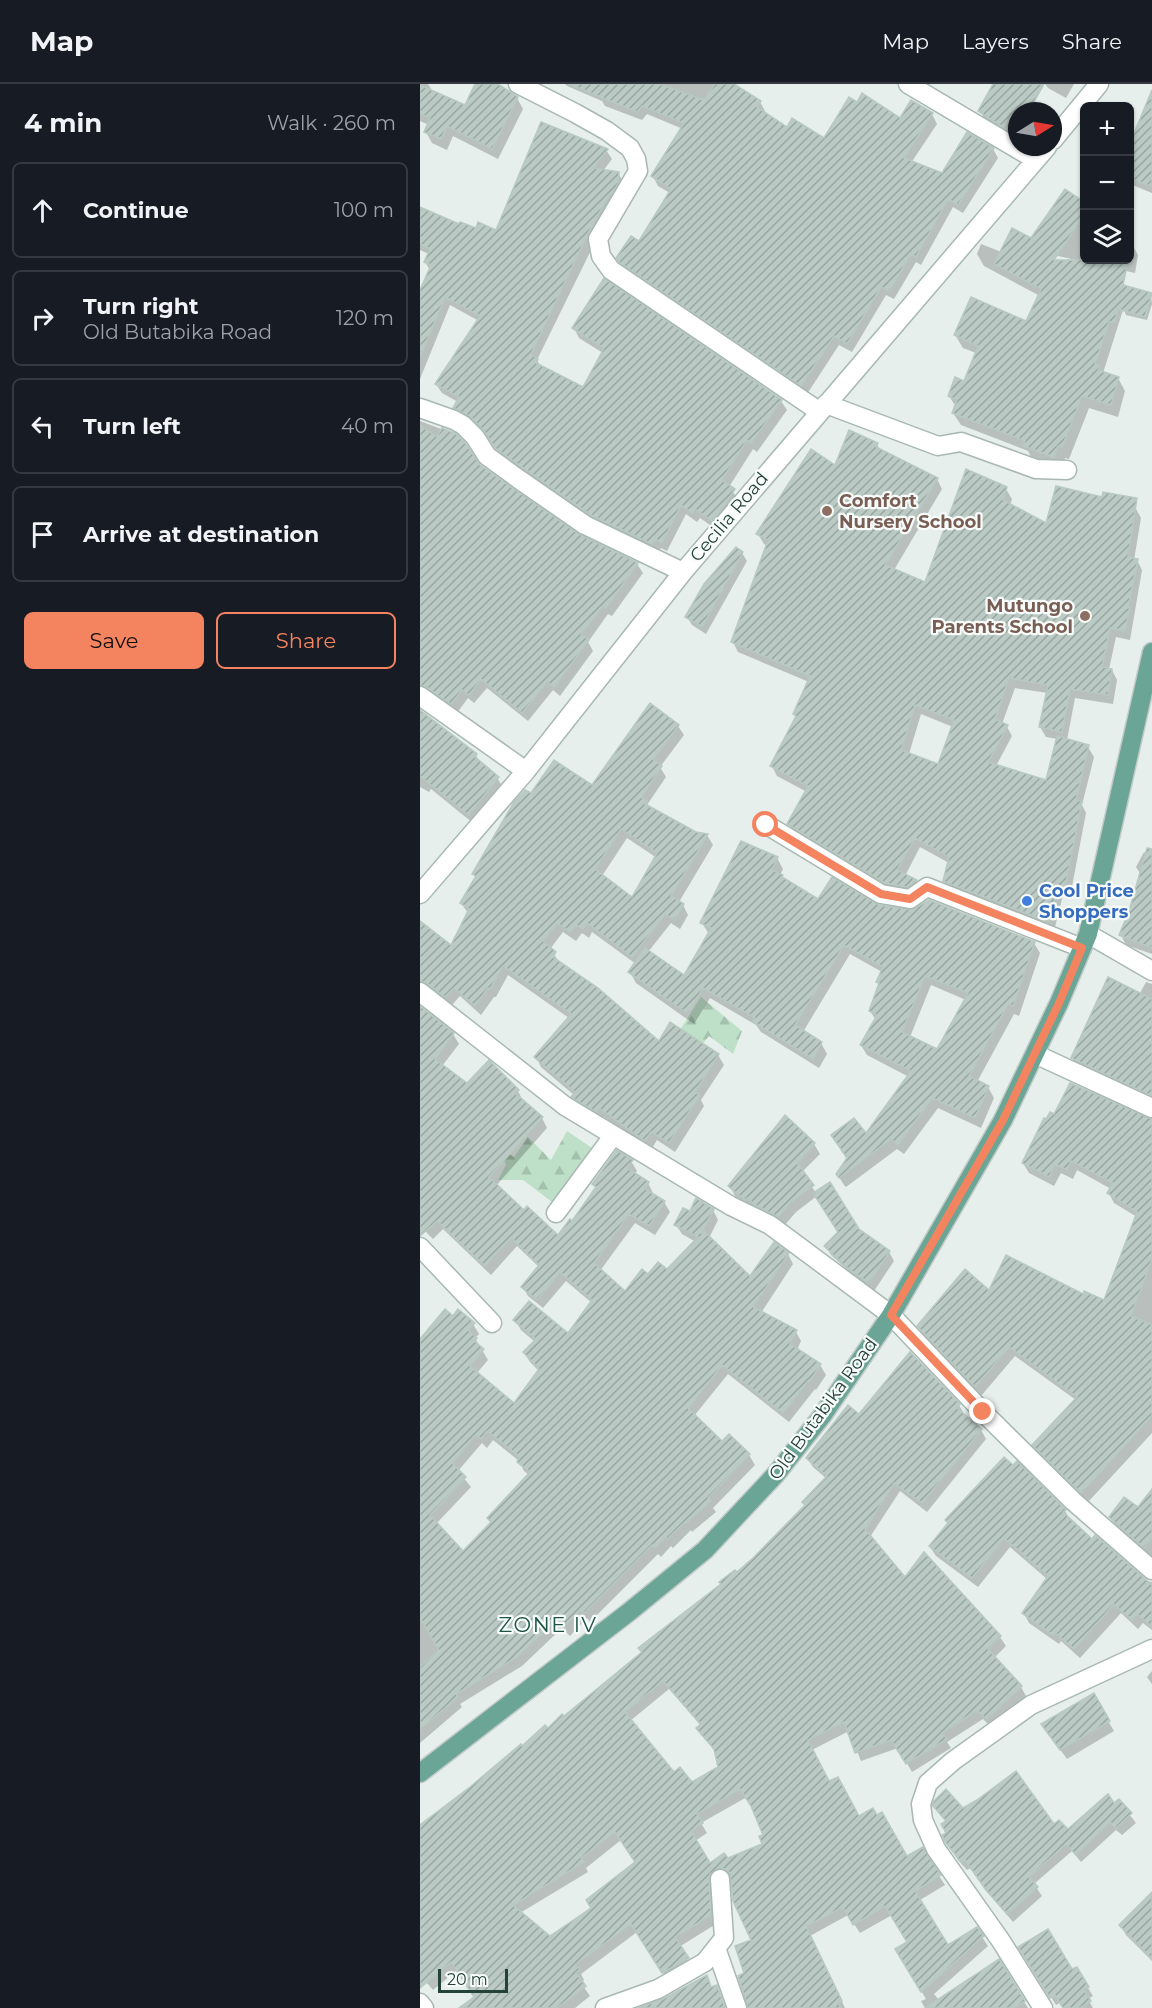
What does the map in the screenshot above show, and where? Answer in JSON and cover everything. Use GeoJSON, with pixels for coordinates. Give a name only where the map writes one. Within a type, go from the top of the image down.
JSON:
{"type":"FeatureCollection","features":[{"type":"Feature","properties":{"kind":"main road","name":"Old Butabika Road"},"geometry":{"type":"LineString","coordinates":[[420,1773],[629,1612],[705,1550],[776,1474],[822,1416],[891,1315],[1003,1120],[1085,941],[1152,652]]}},
{"type":"Feature","properties":{"kind":"street"},"geometry":{"type":"LineString","coordinates":[[518,84],[607,131],[630,148],[636,159],[638,171],[597,239],[601,256],[611,270],[823,408],[938,446],[960,442],[1036,469],[1067,470]]}},
{"type":"Feature","properties":{"kind":"street"},"geometry":{"type":"LineString","coordinates":[[908,84],[1008,136]]}},
{"type":"Feature","properties":{"kind":"street"},"geometry":{"type":"LineString","coordinates":[[1062,129],[1099,84]]}},
{"type":"Feature","properties":{"kind":"street","name":"Cecilia Road"},"geometry":{"type":"LineString","coordinates":[[420,894],[526,771],[683,572],[1040,156]]}},
{"type":"Feature","properties":{"kind":"street"},"geometry":{"type":"LineString","coordinates":[[420,408],[464,425],[487,456],[585,525],[683,572]]}},
{"type":"Feature","properties":{"kind":"street"},"geometry":{"type":"LineString","coordinates":[[420,696],[526,771]]}},
{"type":"Feature","properties":{"kind":"street"},"geometry":{"type":"LineString","coordinates":[[766,825],[881,894],[910,899],[927,887],[1085,941],[1152,971]]}},
{"type":"Feature","properties":{"kind":"street"},"geometry":{"type":"LineString","coordinates":[[420,992],[565,1106],[731,1206],[770,1226],[891,1315],[983,1412],[1073,1501],[1152,1570]]}},
{"type":"Feature","properties":{"kind":"street"},"geometry":{"type":"LineString","coordinates":[[1035,1054],[1152,1108]]}},
{"type":"Feature","properties":{"kind":"street"},"geometry":{"type":"LineString","coordinates":[[556,1213],[613,1136]]}},
{"type":"Feature","properties":{"kind":"street"},"geometry":{"type":"LineString","coordinates":[[420,1247],[492,1323]]}},
{"type":"Feature","properties":{"kind":"street"},"geometry":{"type":"LineString","coordinates":[[1043,2008],[1001,1941],[936,1849],[923,1820],[921,1804],[928,1783],[952,1761],[1031,1705],[1152,1649]]}},
{"type":"Feature","properties":{"kind":"street"},"geometry":{"type":"LineString","coordinates":[[605,2008],[658,1989],[705,1962],[724,1938],[720,1880]]}},
{"type":"Feature","properties":{"kind":"street"},"geometry":{"type":"LineString","coordinates":[[716,1948],[737,2008]]}},
{"type":"Feature","properties":{"kind":"street"},"geometry":{"type":"LineString","coordinates":[[420,2003],[424,2008]]}},
{"type":"Feature","properties":{"kind":"green space"},"geometry":{"type":"Polygon","coordinates":[[[701,997],[742,1031],[733,1054],[709,1036],[701,1046],[680,1030],[701,997]]]}},
{"type":"Feature","properties":{"kind":"green space"},"geometry":{"type":"Polygon","coordinates":[[[567,1131],[595,1150],[552,1202],[523,1180],[498,1180],[506,1165],[499,1147],[514,1157],[528,1137],[551,1160],[567,1131]]]}},
{"type":"Feature","properties":{"kind":"building"},"geometry":{"type":"Polygon","coordinates":[[[475,84],[498,84],[518,97],[492,149],[447,126],[441,139],[424,132],[430,118],[420,114],[420,85],[465,105],[475,84]]]}},
{"type":"Feature","properties":{"kind":"building"},"geometry":{"type":"Polygon","coordinates":[[[569,84],[660,84],[704,100],[715,84],[734,84],[761,101],[757,107],[787,127],[792,118],[824,138],[849,97],[857,102],[862,93],[900,118],[911,100],[933,113],[904,158],[942,173],[967,132],[994,148],[958,205],[948,199],[916,257],[911,254],[889,291],[881,287],[847,344],[834,336],[801,386],[619,262],[616,258],[631,236],[639,241],[671,189],[651,176],[684,123],[642,106],[637,112],[569,84]]]}},
{"type":"Feature","properties":{"kind":"building"},"geometry":{"type":"Polygon","coordinates":[[[993,84],[1044,84],[1034,102],[1008,102],[1008,128],[1006,129],[978,111],[993,84]]]}},
{"type":"Feature","properties":{"kind":"building"},"geometry":{"type":"Polygon","coordinates":[[[1152,90],[1152,187],[1134,180],[1134,133],[1152,90]]]}},
{"type":"Feature","properties":{"kind":"building"},"geometry":{"type":"Polygon","coordinates":[[[541,122],[608,149],[593,168],[619,172],[618,184],[609,195],[588,233],[531,354],[538,359],[536,363],[583,387],[604,348],[572,328],[604,278],[782,400],[751,443],[747,440],[722,480],[735,489],[712,521],[695,509],[692,513],[681,505],[662,543],[655,539],[652,544],[591,515],[495,448],[471,417],[453,408],[459,397],[435,384],[480,316],[445,297],[420,357],[420,290],[431,265],[424,262],[430,249],[420,244],[420,207],[459,224],[460,222],[476,228],[478,222],[496,230],[541,122]]]}},
{"type":"Feature","properties":{"kind":"building"},"geometry":{"type":"Polygon","coordinates":[[[1065,189],[1080,199],[1080,221],[1054,260],[1080,260],[1080,264],[1127,264],[1123,285],[1152,293],[1145,317],[1118,309],[1115,322],[1109,322],[1095,364],[1100,366],[1098,370],[1119,377],[1111,405],[1082,396],[1062,447],[1058,446],[1054,457],[1023,446],[1025,441],[952,413],[957,400],[948,396],[955,377],[964,381],[978,346],[954,335],[971,297],[1026,321],[1041,289],[994,264],[1012,228],[1031,238],[1065,189]]]}},
{"type":"Feature","properties":{"kind":"building"},"geometry":{"type":"Polygon","coordinates":[[[420,425],[437,437],[442,428],[456,434],[480,465],[579,534],[638,563],[606,608],[603,606],[581,634],[589,640],[554,687],[547,682],[522,713],[481,679],[469,695],[462,690],[451,704],[420,685],[420,425]]]}},
{"type":"Feature","properties":{"kind":"building"},"geometry":{"type":"Polygon","coordinates":[[[849,430],[878,443],[876,447],[938,478],[885,565],[925,582],[966,469],[1007,487],[1003,500],[1046,523],[1056,486],[1102,497],[1103,492],[1137,498],[1128,557],[1138,559],[1128,608],[1130,608],[1125,631],[1110,628],[1102,667],[1112,669],[1108,695],[1070,689],[1062,732],[1039,727],[1048,685],[1009,678],[995,719],[1008,725],[988,762],[1046,780],[1057,736],[1089,745],[1076,800],[1082,801],[1065,888],[1058,886],[1049,922],[943,881],[949,857],[915,838],[897,870],[917,880],[907,887],[885,883],[787,824],[808,786],[770,766],[796,716],[793,714],[810,676],[731,642],[768,540],[756,534],[811,449],[835,465],[849,430]],[[915,705],[901,750],[938,764],[954,720],[915,705]]]}},
{"type":"Feature","properties":{"kind":"building"},"geometry":{"type":"Polygon","coordinates":[[[736,547],[743,552],[702,627],[685,617],[704,584],[736,547]]]}},
{"type":"Feature","properties":{"kind":"building"},"geometry":{"type":"Polygon","coordinates":[[[650,703],[679,725],[653,759],[662,766],[641,797],[647,801],[645,804],[696,832],[708,834],[671,896],[684,904],[674,920],[665,914],[632,957],[587,923],[583,929],[576,925],[570,932],[557,923],[543,941],[556,952],[553,957],[598,988],[659,1041],[670,1022],[719,1054],[695,1092],[700,1095],[669,1143],[651,1132],[645,1141],[599,1108],[596,1112],[571,1097],[575,1092],[534,1057],[571,1014],[503,966],[490,989],[488,988],[475,1006],[454,988],[445,997],[427,983],[420,981],[420,921],[451,945],[469,909],[460,903],[476,876],[472,874],[514,802],[525,790],[531,793],[554,760],[592,785],[650,703]],[[621,829],[595,869],[632,897],[657,853],[621,829]]]}},
{"type":"Feature","properties":{"kind":"building"},"geometry":{"type":"Polygon","coordinates":[[[420,710],[477,754],[475,757],[499,777],[468,815],[420,776],[420,710]]]}},
{"type":"Feature","properties":{"kind":"building"},"geometry":{"type":"Polygon","coordinates":[[[741,841],[778,857],[772,870],[818,899],[832,877],[879,905],[912,910],[929,900],[1035,942],[1013,1006],[1008,1004],[969,1076],[989,1086],[975,1118],[932,1098],[898,1145],[891,1139],[839,1178],[836,1174],[847,1158],[831,1135],[854,1118],[866,1133],[911,1071],[860,1045],[877,1015],[869,1011],[879,983],[876,982],[883,967],[844,945],[795,1025],[822,1042],[813,1059],[753,1022],[755,1018],[703,988],[688,1014],[628,972],[645,948],[684,975],[711,928],[700,923],[741,841]],[[925,976],[902,1032],[937,1049],[968,993],[925,976]]]}},
{"type":"Feature","properties":{"kind":"building"},"geometry":{"type":"Polygon","coordinates":[[[1147,848],[1152,849],[1152,948],[1119,935],[1129,911],[1147,848]]]}},
{"type":"Feature","properties":{"kind":"building"},"geometry":{"type":"Polygon","coordinates":[[[1108,977],[1152,999],[1152,1096],[1071,1058],[1108,977]]]}},
{"type":"Feature","properties":{"kind":"building"},"geometry":{"type":"Polygon","coordinates":[[[420,1006],[454,1033],[435,1059],[467,1083],[489,1060],[519,1090],[515,1093],[543,1117],[489,1177],[524,1210],[527,1206],[558,1235],[570,1219],[572,1221],[596,1187],[592,1184],[617,1150],[633,1160],[627,1168],[649,1182],[645,1189],[665,1201],[649,1226],[629,1214],[594,1263],[625,1291],[642,1269],[648,1274],[658,1262],[667,1269],[698,1237],[674,1225],[683,1208],[690,1211],[696,1198],[714,1209],[701,1234],[704,1231],[750,1276],[774,1242],[789,1253],[753,1307],[797,1330],[790,1344],[821,1364],[783,1413],[722,1365],[688,1408],[722,1441],[729,1434],[750,1454],[708,1498],[711,1501],[667,1539],[665,1537],[655,1548],[652,1545],[584,1613],[580,1610],[564,1627],[556,1620],[517,1657],[456,1694],[458,1697],[420,1729],[420,1667],[439,1650],[420,1618],[420,1339],[445,1309],[453,1316],[458,1309],[475,1323],[468,1330],[477,1338],[474,1341],[484,1349],[470,1366],[514,1403],[539,1369],[523,1352],[536,1339],[513,1320],[529,1301],[568,1333],[592,1300],[560,1272],[537,1300],[521,1287],[539,1265],[511,1238],[485,1266],[437,1221],[420,1236],[420,1006]],[[487,1431],[481,1439],[476,1435],[452,1463],[466,1477],[430,1515],[463,1551],[491,1522],[487,1518],[530,1472],[517,1462],[520,1457],[487,1431]]]}},
{"type":"Feature","properties":{"kind":"building"},"geometry":{"type":"Polygon","coordinates":[[[1070,1083],[1152,1119],[1152,1259],[1131,1316],[1152,1325],[1152,1416],[1081,1493],[1032,1445],[1077,1397],[1009,1347],[975,1387],[917,1326],[965,1269],[989,1290],[1006,1255],[1083,1294],[1084,1291],[1104,1300],[1137,1212],[1107,1193],[1113,1183],[1071,1161],[1067,1170],[1055,1164],[1049,1177],[1022,1163],[1044,1118],[1046,1119],[1050,1112],[1054,1114],[1070,1083]]]}},
{"type":"Feature","properties":{"kind":"building"},"geometry":{"type":"Polygon","coordinates":[[[785,1115],[815,1143],[797,1163],[814,1185],[791,1202],[778,1217],[747,1198],[745,1200],[728,1186],[785,1115]]]}},
{"type":"Feature","properties":{"kind":"building"},"geometry":{"type":"Polygon","coordinates":[[[830,1182],[859,1229],[890,1251],[869,1283],[846,1267],[824,1246],[838,1232],[813,1193],[830,1182]]]}},
{"type":"Feature","properties":{"kind":"building"},"geometry":{"type":"Polygon","coordinates":[[[910,1352],[960,1404],[957,1408],[982,1429],[922,1503],[894,1483],[865,1529],[905,1577],[924,1552],[1001,1636],[988,1649],[1022,1686],[986,1719],[977,1710],[942,1733],[947,1739],[906,1764],[891,1740],[855,1753],[844,1722],[808,1740],[829,1781],[838,1777],[859,1816],[873,1808],[877,1815],[882,1812],[907,1856],[923,1847],[941,1875],[915,1891],[948,1945],[977,1927],[984,1936],[921,1992],[895,1949],[907,1942],[885,1906],[853,1925],[843,1907],[806,1926],[842,2001],[838,2002],[841,2008],[748,2008],[738,1976],[744,1973],[735,1946],[751,1940],[733,1901],[730,1873],[719,1868],[710,1874],[709,1879],[711,1915],[675,1937],[689,1958],[662,1973],[631,1924],[575,1965],[580,1969],[576,1973],[586,1986],[557,2008],[459,2008],[474,1997],[451,1962],[420,1988],[420,1825],[521,1744],[522,1746],[545,1725],[548,1728],[562,1714],[564,1716],[642,1652],[638,1648],[721,1584],[719,1582],[735,1570],[737,1572],[753,1558],[805,1505],[802,1502],[827,1476],[806,1458],[848,1405],[859,1414],[910,1352]],[[663,1681],[625,1712],[674,1772],[680,1767],[692,1782],[718,1767],[714,1749],[696,1728],[701,1724],[663,1681]],[[740,1789],[697,1814],[703,1823],[691,1831],[710,1863],[724,1853],[728,1858],[762,1844],[759,1836],[763,1835],[751,1806],[740,1789]],[[615,1832],[581,1858],[584,1862],[513,1905],[550,1936],[591,1908],[586,1900],[635,1862],[615,1832]]]}},
{"type":"Feature","properties":{"kind":"building"},"geometry":{"type":"Polygon","coordinates":[[[1004,1457],[1013,1465],[1017,1461],[1066,1510],[1063,1512],[1092,1539],[1095,1535],[1152,1585],[1152,1627],[1137,1614],[1132,1620],[1114,1604],[1074,1649],[1054,1632],[1053,1635],[1022,1613],[1048,1576],[1004,1538],[972,1578],[929,1546],[948,1523],[945,1520],[1004,1457]]]}},
{"type":"Feature","properties":{"kind":"building"},"geometry":{"type":"Polygon","coordinates":[[[1152,1489],[1152,1537],[1144,1548],[1109,1517],[1124,1497],[1138,1507],[1152,1489]]]}},
{"type":"Feature","properties":{"kind":"building"},"geometry":{"type":"Polygon","coordinates":[[[1094,1693],[1110,1721],[1060,1750],[1041,1724],[1094,1693]]]}},
{"type":"Feature","properties":{"kind":"building"},"geometry":{"type":"Polygon","coordinates":[[[1016,1771],[1054,1824],[1059,1820],[1068,1829],[1108,1794],[1114,1803],[1119,1799],[1132,1813],[1116,1828],[1110,1822],[1076,1855],[1066,1844],[1029,1877],[1038,1887],[1007,1914],[986,1890],[965,1860],[961,1862],[946,1843],[942,1835],[946,1833],[941,1824],[946,1821],[932,1805],[946,1789],[963,1808],[1016,1771]]]}},
{"type":"Feature","properties":{"kind":"building"},"geometry":{"type":"Polygon","coordinates":[[[1152,1892],[1152,1959],[1119,1925],[1152,1892]]]}},
{"type":"Feature","properties":{"kind":"building"},"geometry":{"type":"Polygon","coordinates":[[[1048,1929],[1072,1969],[1077,1967],[1089,1987],[1084,1990],[1091,2001],[1080,2008],[1063,2008],[1055,1995],[1050,1998],[1018,1947],[1048,1929]]]}},
{"type":"Feature","properties":{"kind":"building"},"geometry":{"type":"Polygon","coordinates":[[[999,1959],[1025,2001],[1014,2008],[925,2008],[999,1959]]]}},
{"type":"Feature","properties":{"kind":"building"},"geometry":{"type":"Polygon","coordinates":[[[707,1975],[711,1987],[717,1985],[725,2008],[638,2008],[663,1999],[707,1975]]]}},
{"type":"Feature","properties":{"kind":"place","name":"Comfort Nursery School"},"geometry":{"type":"Point","coordinates":[827,511]}},
{"type":"Feature","properties":{"kind":"place","name":"Mutungo Parents School"},"geometry":{"type":"Point","coordinates":[1085,616]}},
{"type":"Feature","properties":{"kind":"place","name":"Cool Price Shoppers"},"geometry":{"type":"Point","coordinates":[1027,901]}},
{"type":"Feature","properties":{"kind":"district","name":"ZONE IV"},"geometry":{"type":"Point","coordinates":[548,1625]}},
{"type":"Feature","properties":{"kind":"route"},"geometry":{"type":"LineString","coordinates":[[766,825],[881,894],[910,899],[927,887],[1082,948],[1059,1003],[1003,1120],[891,1315],[983,1412]]}}]}
